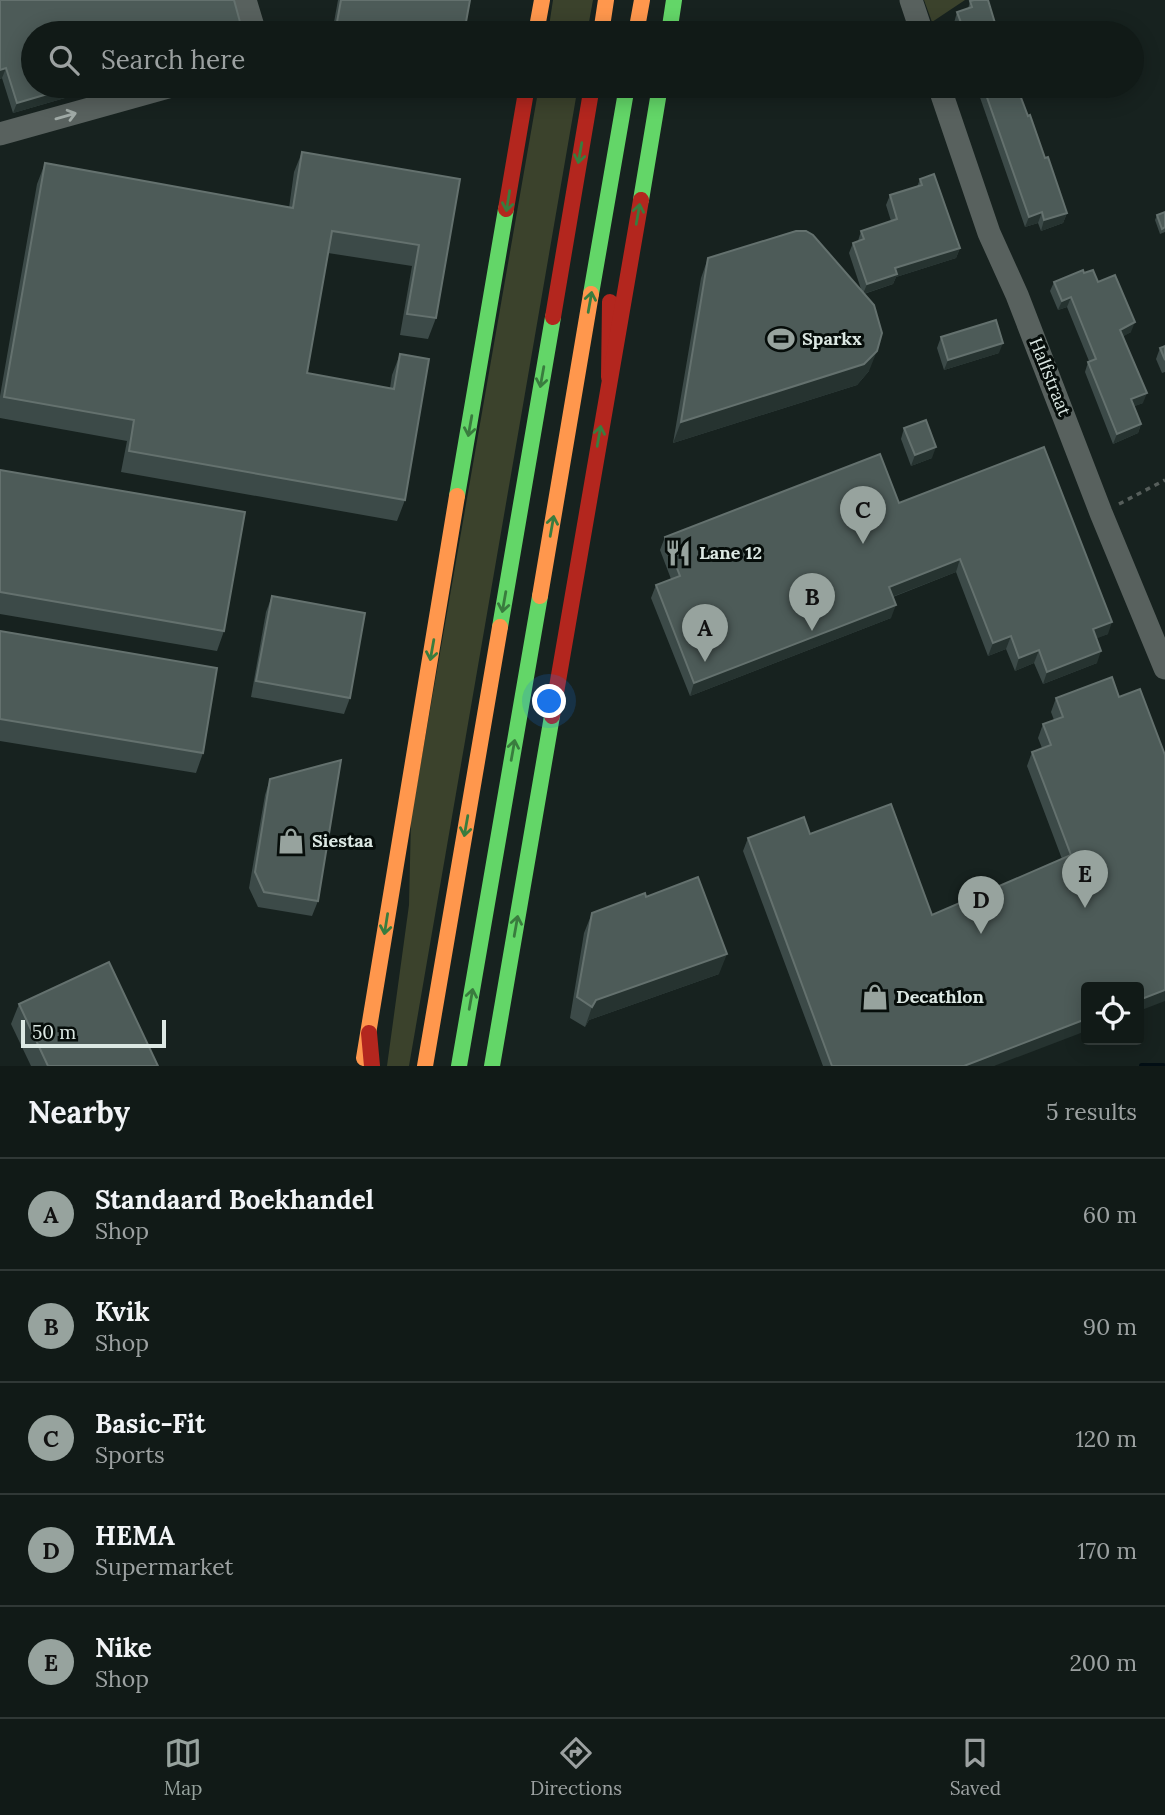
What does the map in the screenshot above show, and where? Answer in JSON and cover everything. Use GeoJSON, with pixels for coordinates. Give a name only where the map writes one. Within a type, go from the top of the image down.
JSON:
{"type":"FeatureCollection","features":[{"type":"Feature","properties":{"kind":"main road"},"geometry":{"type":"LineString","coordinates":[[538,21],[542,0]]}},
{"type":"Feature","properties":{"kind":"main road"},"geometry":{"type":"LineString","coordinates":[[603,21],[606,0]]}},
{"type":"Feature","properties":{"kind":"main road"},"geometry":{"type":"LineString","coordinates":[[638,21],[642,0]]}},
{"type":"Feature","properties":{"kind":"main road"},"geometry":{"type":"LineString","coordinates":[[670,21],[674,0]]}},
{"type":"Feature","properties":{"kind":"main road"},"geometry":{"type":"LineString","coordinates":[[363,1066],[525,98]]}},
{"type":"Feature","properties":{"kind":"main road"},"geometry":{"type":"LineString","coordinates":[[425,1066],[590,98]]}},
{"type":"Feature","properties":{"kind":"main road"},"geometry":{"type":"LineString","coordinates":[[459,1066],[625,98]]}},
{"type":"Feature","properties":{"kind":"main road"},"geometry":{"type":"LineString","coordinates":[[492,1066],[658,98]]}},
{"type":"Feature","properties":{"kind":"main road"},"geometry":{"type":"LineString","coordinates":[[609,192],[614,255],[608,328],[609,377]]}},
{"type":"Feature","properties":{"kind":"main road"},"geometry":{"type":"LineString","coordinates":[[369,1033],[372,1066]]}},
{"type":"Feature","properties":{"kind":"street"},"geometry":{"type":"LineString","coordinates":[[245,0],[251,21]]}},
{"type":"Feature","properties":{"kind":"street"},"geometry":{"type":"LineString","coordinates":[[911,0],[918,21]]}},
{"type":"Feature","properties":{"kind":"street"},"geometry":{"type":"LineString","coordinates":[[0,134],[129,98]]}},
{"type":"Feature","properties":{"kind":"street","name":"Halfstraat"},"geometry":{"type":"LineString","coordinates":[[943,98],[989,233],[1017,295],[1101,513],[1165,668]]}},
{"type":"Feature","properties":{"kind":"path"},"geometry":{"type":"LineString","coordinates":[[1101,513],[1165,480]]}},
{"type":"Feature","properties":{"kind":"green space"},"geometry":{"type":"Polygon","coordinates":[[[553,0],[593,0],[589,21],[550,21],[553,0]]]}},
{"type":"Feature","properties":{"kind":"green space"},"geometry":{"type":"Polygon","coordinates":[[[924,0],[965,0],[934,21],[924,0]]]}},
{"type":"Feature","properties":{"kind":"green space"},"geometry":{"type":"Polygon","coordinates":[[[537,98],[576,98],[409,1066],[387,1066],[409,905],[411,819],[537,98]]]}},
{"type":"Feature","properties":{"kind":"building"},"geometry":{"type":"Polygon","coordinates":[[[0,0],[234,0],[240,21],[21,21],[21,98],[34,98],[17,103],[6,68],[0,70],[0,0]]]}},
{"type":"Feature","properties":{"kind":"building"},"geometry":{"type":"Polygon","coordinates":[[[341,0],[470,0],[466,21],[337,21],[341,0]]]}},
{"type":"Feature","properties":{"kind":"building"},"geometry":{"type":"Polygon","coordinates":[[[988,0],[994,21],[960,21],[957,12],[972,7],[970,1],[988,0]]]}},
{"type":"Feature","properties":{"kind":"building"},"geometry":{"type":"Polygon","coordinates":[[[987,98],[1021,98],[1045,158],[1048,157],[1067,213],[1044,220],[1042,212],[1029,217],[987,98]]]}},
{"type":"Feature","properties":{"kind":"building"},"geometry":{"type":"Polygon","coordinates":[[[302,152],[460,179],[436,318],[407,314],[419,245],[332,231],[307,373],[394,389],[400,354],[429,359],[405,500],[129,451],[134,420],[4,397],[45,163],[293,208],[302,152]]]}},
{"type":"Feature","properties":{"kind":"building"},"geometry":{"type":"Polygon","coordinates":[[[934,174],[960,248],[895,268],[897,274],[867,284],[853,243],[864,239],[861,231],[897,219],[890,195],[922,185],[920,179],[934,174]]]}},
{"type":"Feature","properties":{"kind":"building"},"geometry":{"type":"Polygon","coordinates":[[[1165,212],[1165,227],[1162,229],[1157,215],[1165,212]]]}},
{"type":"Feature","properties":{"kind":"building","name":"Sparkx"},"geometry":{"type":"Polygon","coordinates":[[[796,231],[806,231],[813,235],[874,305],[882,333],[877,351],[864,364],[681,422],[708,258],[796,231]]]}},
{"type":"Feature","properties":{"kind":"building"},"geometry":{"type":"Polygon","coordinates":[[[1083,270],[1084,273],[1093,270],[1098,282],[1115,275],[1135,322],[1120,330],[1147,393],[1131,399],[1141,424],[1117,434],[1088,362],[1096,359],[1071,297],[1062,301],[1054,282],[1083,270]]]}},
{"type":"Feature","properties":{"kind":"building"},"geometry":{"type":"Polygon","coordinates":[[[996,320],[1003,343],[948,360],[941,337],[996,320]]]}},
{"type":"Feature","properties":{"kind":"building"},"geometry":{"type":"Polygon","coordinates":[[[1165,346],[1165,360],[1160,348],[1165,346]]]}},
{"type":"Feature","properties":{"kind":"building"},"geometry":{"type":"Polygon","coordinates":[[[926,420],[936,447],[915,455],[904,428],[926,420]]]}},
{"type":"Feature","properties":{"kind":"building"},"geometry":{"type":"Polygon","coordinates":[[[1044,447],[1112,622],[1093,629],[1101,651],[1047,672],[1039,650],[1019,658],[1011,636],[993,643],[960,559],[889,587],[896,605],[694,683],[656,585],[680,576],[665,537],[880,454],[899,503],[1044,447]]]}},
{"type":"Feature","properties":{"kind":"building"},"geometry":{"type":"Polygon","coordinates":[[[0,470],[245,512],[224,631],[0,592],[0,470]]]}},
{"type":"Feature","properties":{"kind":"building"},"geometry":{"type":"Polygon","coordinates":[[[272,596],[365,613],[350,698],[256,681],[272,596]]]}},
{"type":"Feature","properties":{"kind":"building"},"geometry":{"type":"Polygon","coordinates":[[[0,631],[217,668],[203,753],[0,719],[0,631]]]}},
{"type":"Feature","properties":{"kind":"building"},"geometry":{"type":"Polygon","coordinates":[[[1112,677],[1119,697],[1140,689],[1165,755],[1165,990],[1144,998],[1144,982],[1081,982],[1081,1021],[964,1066],[832,1066],[748,838],[804,817],[810,834],[891,804],[932,915],[1071,855],[1032,752],[1051,745],[1043,724],[1063,717],[1056,698],[1112,677]]]}},
{"type":"Feature","properties":{"kind":"building","name":"Siestaa"},"geometry":{"type":"Polygon","coordinates":[[[341,760],[318,901],[264,892],[255,872],[270,779],[341,760]]]}},
{"type":"Feature","properties":{"kind":"building"},"geometry":{"type":"Polygon","coordinates":[[[698,877],[727,954],[596,1000],[592,1007],[577,997],[592,913],[645,893],[646,897],[698,877]]]}},
{"type":"Feature","properties":{"kind":"building"},"geometry":{"type":"Polygon","coordinates":[[[109,962],[158,1066],[48,1066],[19,1004],[109,962]]]}},
{"type":"Feature","properties":{"kind":"waterway"},"geometry":{"type":"LineString","coordinates":[[1142,1066],[1163,1066]]}},
{"type":"Feature","properties":{"kind":"traffic: fast"},"geometry":{"type":"LineString","coordinates":[[671,21],[674,0]]}},
{"type":"Feature","properties":{"kind":"traffic: fast"},"geometry":{"type":"LineString","coordinates":[[591,294],[625,98]]}},
{"type":"Feature","properties":{"kind":"traffic: fast"},"geometry":{"type":"LineString","coordinates":[[641,200],[658,98]]}},
{"type":"Feature","properties":{"kind":"traffic: fast"},"geometry":{"type":"LineString","coordinates":[[457,496],[506,209]]}},
{"type":"Feature","properties":{"kind":"traffic: fast"},"geometry":{"type":"LineString","coordinates":[[500,627],[553,317]]}},
{"type":"Feature","properties":{"kind":"traffic: fast"},"geometry":{"type":"LineString","coordinates":[[459,1066],[540,596]]}},
{"type":"Feature","properties":{"kind":"traffic: fast"},"geometry":{"type":"LineString","coordinates":[[492,1066],[552,716]]}},
{"type":"Feature","properties":{"kind":"traffic: slow"},"geometry":{"type":"LineString","coordinates":[[538,21],[542,0]]}},
{"type":"Feature","properties":{"kind":"traffic: slow"},"geometry":{"type":"LineString","coordinates":[[603,21],[606,0]]}},
{"type":"Feature","properties":{"kind":"traffic: slow"},"geometry":{"type":"LineString","coordinates":[[638,21],[642,0]]}},
{"type":"Feature","properties":{"kind":"traffic: slow"},"geometry":{"type":"LineString","coordinates":[[540,596],[591,294]]}},
{"type":"Feature","properties":{"kind":"traffic: slow"},"geometry":{"type":"LineString","coordinates":[[364,1058],[457,496]]}},
{"type":"Feature","properties":{"kind":"traffic: slow"},"geometry":{"type":"LineString","coordinates":[[425,1066],[500,627]]}},
{"type":"Feature","properties":{"kind":"traffic: jam"},"geometry":{"type":"LineString","coordinates":[[506,209],[525,98]]}},
{"type":"Feature","properties":{"kind":"traffic: jam"},"geometry":{"type":"LineString","coordinates":[[553,317],[590,98]]}},
{"type":"Feature","properties":{"kind":"traffic: jam"},"geometry":{"type":"LineString","coordinates":[[552,716],[641,200]]}},
{"type":"Feature","properties":{"kind":"traffic: jam"},"geometry":{"type":"LineString","coordinates":[[609,377],[610,302]]}},
{"type":"Feature","properties":{"kind":"traffic: jam"},"geometry":{"type":"LineString","coordinates":[[369,1033],[372,1066]]}},
{"type":"Feature","properties":{"kind":"place","name":"Sparkx"},"geometry":{"type":"Point","coordinates":[781,339]}},
{"type":"Feature","properties":{"kind":"place","name":"Basic-Fit"},"geometry":{"type":"Point","coordinates":[863,544]}},
{"type":"Feature","properties":{"kind":"place","name":"Lane 12"},"geometry":{"type":"Point","coordinates":[678,553]}},
{"type":"Feature","properties":{"kind":"place","name":"Kvik"},"geometry":{"type":"Point","coordinates":[812,631]}},
{"type":"Feature","properties":{"kind":"place","name":"Standaard Boekhandel"},"geometry":{"type":"Point","coordinates":[705,662]}},
{"type":"Feature","properties":{"kind":"place","name":"Siestaa"},"geometry":{"type":"Point","coordinates":[291,841]}},
{"type":"Feature","properties":{"kind":"place","name":"Nike"},"geometry":{"type":"Point","coordinates":[1085,908]}},
{"type":"Feature","properties":{"kind":"place","name":"HEMA"},"geometry":{"type":"Point","coordinates":[981,934]}},
{"type":"Feature","properties":{"kind":"place","name":"Decathlon"},"geometry":{"type":"Point","coordinates":[875,997]}}]}
